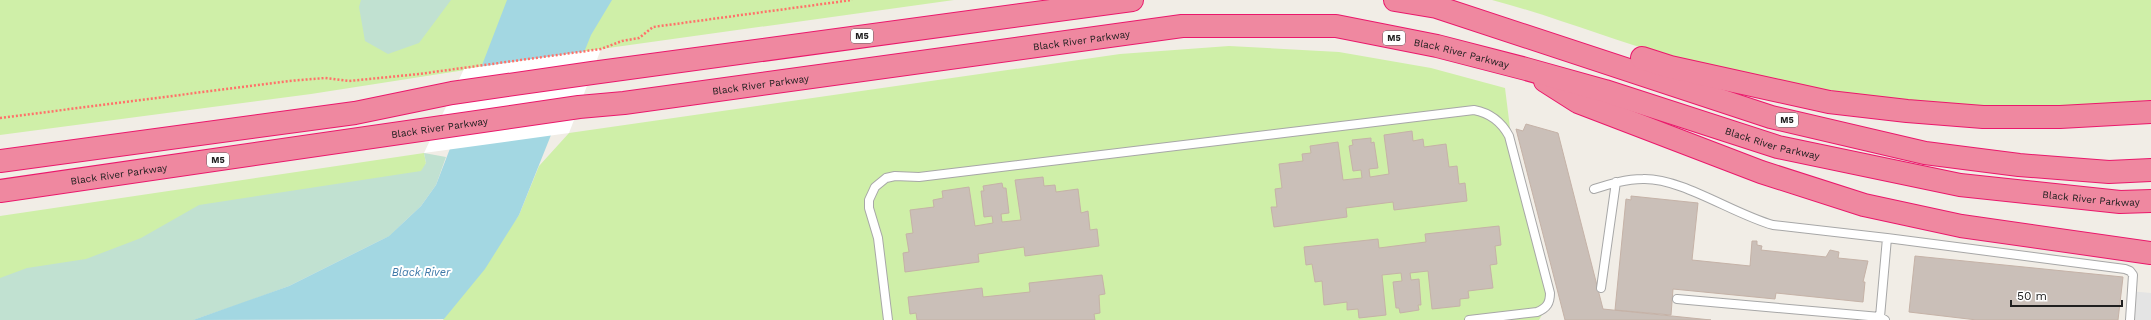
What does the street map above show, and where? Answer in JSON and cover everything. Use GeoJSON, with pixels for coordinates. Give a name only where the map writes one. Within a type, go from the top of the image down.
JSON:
{"type":"FeatureCollection","features":[{"type":"Feature","properties":{"kind":"highway","name":"M5"},"geometry":{"type":"LineString","coordinates":[[0,161],[355,113],[452,93],[592,73],[1132,0]]}},
{"type":"Feature","properties":{"kind":"highway","name":"M5"},"geometry":{"type":"LineString","coordinates":[[1394,0],[1437,7],[1771,116],[1925,153],[2019,165],[2094,171],[2151,170]]}},
{"type":"Feature","properties":{"kind":"highway"},"geometry":{"type":"LineString","coordinates":[[1437,7],[1479,7],[1526,20],[1670,67],[1829,102],[1983,118],[2060,117],[2151,112]]}},
{"type":"Feature","properties":{"kind":"highway","name":"Black River Parkway"},"geometry":{"type":"LineString","coordinates":[[0,191],[579,107],[640,101],[1182,26],[1336,26],[1437,46],[1526,69],[1605,91],[1778,147],[1960,186],[2120,202],[2151,201]]}},
{"type":"Feature","properties":{"kind":"highway"},"geometry":{"type":"LineString","coordinates":[[1526,69],[1578,102],[1762,172],[1864,205],[1961,226],[2151,253]]}},
{"type":"Feature","properties":{"kind":"lane"},"geometry":{"type":"LineString","coordinates":[[888,320],[878,238],[869,208],[869,200],[874,187],[886,178],[895,176],[919,178],[1474,110],[1494,117],[1510,136],[1550,293],[1550,301],[1545,308],[1537,312],[1469,320]]}},
{"type":"Feature","properties":{"kind":"lane"},"geometry":{"type":"LineString","coordinates":[[1594,189],[1616,182],[1644,179],[1672,183],[1756,220],[1773,225],[1887,238],[2125,269],[2130,271],[2133,275],[2130,320]]}},
{"type":"Feature","properties":{"kind":"lane"},"geometry":{"type":"LineString","coordinates":[[1601,288],[1616,182]]}},
{"type":"Feature","properties":{"kind":"lane"},"geometry":{"type":"LineString","coordinates":[[1677,299],[1883,319],[1887,238]]}},
{"type":"Feature","properties":{"kind":"path"},"geometry":{"type":"LineString","coordinates":[[0,118],[289,81],[325,78],[349,81],[464,69],[601,49],[622,41],[639,38],[653,27],[852,0]]}},
{"type":"Feature","properties":{"kind":"green space"},"geometry":{"type":"Polygon","coordinates":[[[0,0],[954,0],[601,49],[311,94],[0,135],[0,0]]]}},
{"type":"Feature","properties":{"kind":"green space"},"geometry":{"type":"Polygon","coordinates":[[[361,0],[451,0],[419,43],[388,54],[365,41],[359,7],[361,0]]]}},
{"type":"Feature","properties":{"kind":"green space"},"geometry":{"type":"Polygon","coordinates":[[[1492,0],[2151,0],[2151,100],[2110,104],[2006,108],[1867,96],[1788,83],[1710,67],[1672,57],[1515,6],[1492,0]]]}},
{"type":"Feature","properties":{"kind":"green space"},"geometry":{"type":"Polygon","coordinates":[[[1229,46],[1339,52],[1431,68],[1505,88],[1512,144],[1550,301],[1539,320],[443,320],[519,215],[539,166],[569,133],[1120,54],[1229,46]]]}},
{"type":"Feature","properties":{"kind":"green space"},"geometry":{"type":"Polygon","coordinates":[[[424,153],[426,163],[404,221],[389,236],[193,320],[0,320],[0,216],[424,153]]]}},
{"type":"Feature","properties":{"kind":"green space"},"geometry":{"type":"Polygon","coordinates":[[[424,153],[446,157],[436,185],[421,206],[389,236],[289,286],[193,320],[0,320],[0,278],[27,268],[86,259],[141,238],[199,205],[421,171],[426,163],[424,153]]]}},
{"type":"Feature","properties":{"kind":"shaded area"},"geometry":{"type":"Polygon","coordinates":[[[2129,291],[2151,293],[2151,320],[2126,320],[2129,291]]]}},
{"type":"Feature","properties":{"kind":"water","name":"Black River"},"geometry":{"type":"Polygon","coordinates":[[[507,0],[612,0],[591,35],[519,215],[485,269],[444,319],[193,320],[289,286],[389,236],[421,206],[436,185],[507,0]]]}},
{"type":"Feature","properties":{"kind":"pier"},"geometry":{"type":"Polygon","coordinates":[[[601,49],[569,133],[424,153],[464,69],[601,49]]]}},
{"type":"Feature","properties":{"kind":"building"},"geometry":{"type":"Polygon","coordinates":[[[1526,124],[1558,133],[1603,309],[1711,320],[1565,320],[1516,129],[1523,131],[1526,124]]]}},
{"type":"Feature","properties":{"kind":"building"},"geometry":{"type":"Polygon","coordinates":[[[1412,131],[1413,141],[1423,139],[1424,147],[1446,144],[1449,167],[1457,166],[1459,184],[1465,183],[1467,201],[1394,210],[1393,202],[1346,208],[1347,217],[1274,227],[1271,207],[1277,207],[1275,189],[1282,188],[1279,164],[1303,161],[1302,154],[1311,153],[1310,146],[1338,142],[1343,180],[1362,178],[1361,170],[1353,171],[1349,146],[1353,145],[1352,140],[1371,138],[1371,143],[1374,142],[1378,168],[1369,169],[1370,177],[1389,174],[1384,135],[1412,131]]]}},
{"type":"Feature","properties":{"kind":"building"},"geometry":{"type":"Polygon","coordinates":[[[1043,177],[1044,186],[1055,185],[1056,192],[1078,189],[1081,213],[1088,211],[1090,230],[1097,229],[1099,246],[1025,256],[1024,247],[978,254],[979,262],[905,272],[903,253],[909,252],[906,234],[913,233],[910,210],[934,207],[933,200],[943,198],[942,191],[969,187],[975,226],[993,223],[992,216],[984,217],[981,191],[984,191],[983,186],[1002,183],[1003,188],[1006,188],[1009,213],[1001,214],[1002,222],[1021,220],[1015,180],[1043,177]]]}},
{"type":"Feature","properties":{"kind":"building"},"geometry":{"type":"Polygon","coordinates":[[[1631,196],[1698,203],[1692,260],[1750,266],[1752,241],[1757,241],[1757,245],[1762,246],[1761,250],[1826,257],[1830,250],[1839,252],[1838,258],[1868,261],[1863,282],[1865,282],[1863,302],[1776,293],[1775,299],[1673,289],[1671,315],[1615,310],[1626,199],[1631,200],[1631,196]]]}},
{"type":"Feature","properties":{"kind":"building"},"geometry":{"type":"Polygon","coordinates":[[[1499,226],[1501,245],[1495,246],[1497,264],[1490,265],[1493,288],[1468,291],[1469,298],[1460,299],[1460,306],[1432,309],[1428,271],[1410,273],[1411,280],[1419,279],[1421,305],[1418,305],[1419,310],[1400,313],[1399,308],[1396,308],[1393,282],[1402,281],[1401,273],[1382,275],[1386,315],[1359,318],[1358,309],[1347,310],[1347,302],[1324,305],[1322,281],[1315,282],[1312,264],[1306,265],[1304,247],[1378,239],[1379,248],[1426,242],[1425,234],[1499,226]]]}},
{"type":"Feature","properties":{"kind":"building"},"geometry":{"type":"Polygon","coordinates":[[[1915,256],[2123,277],[2118,320],[1977,320],[1909,312],[1915,256]]]}},
{"type":"Feature","properties":{"kind":"building"},"geometry":{"type":"Polygon","coordinates":[[[1102,275],[1105,294],[1099,295],[1100,313],[1094,314],[1095,320],[917,320],[916,313],[910,314],[908,297],[982,288],[983,297],[1030,292],[1029,283],[1102,275]]]}}]}
